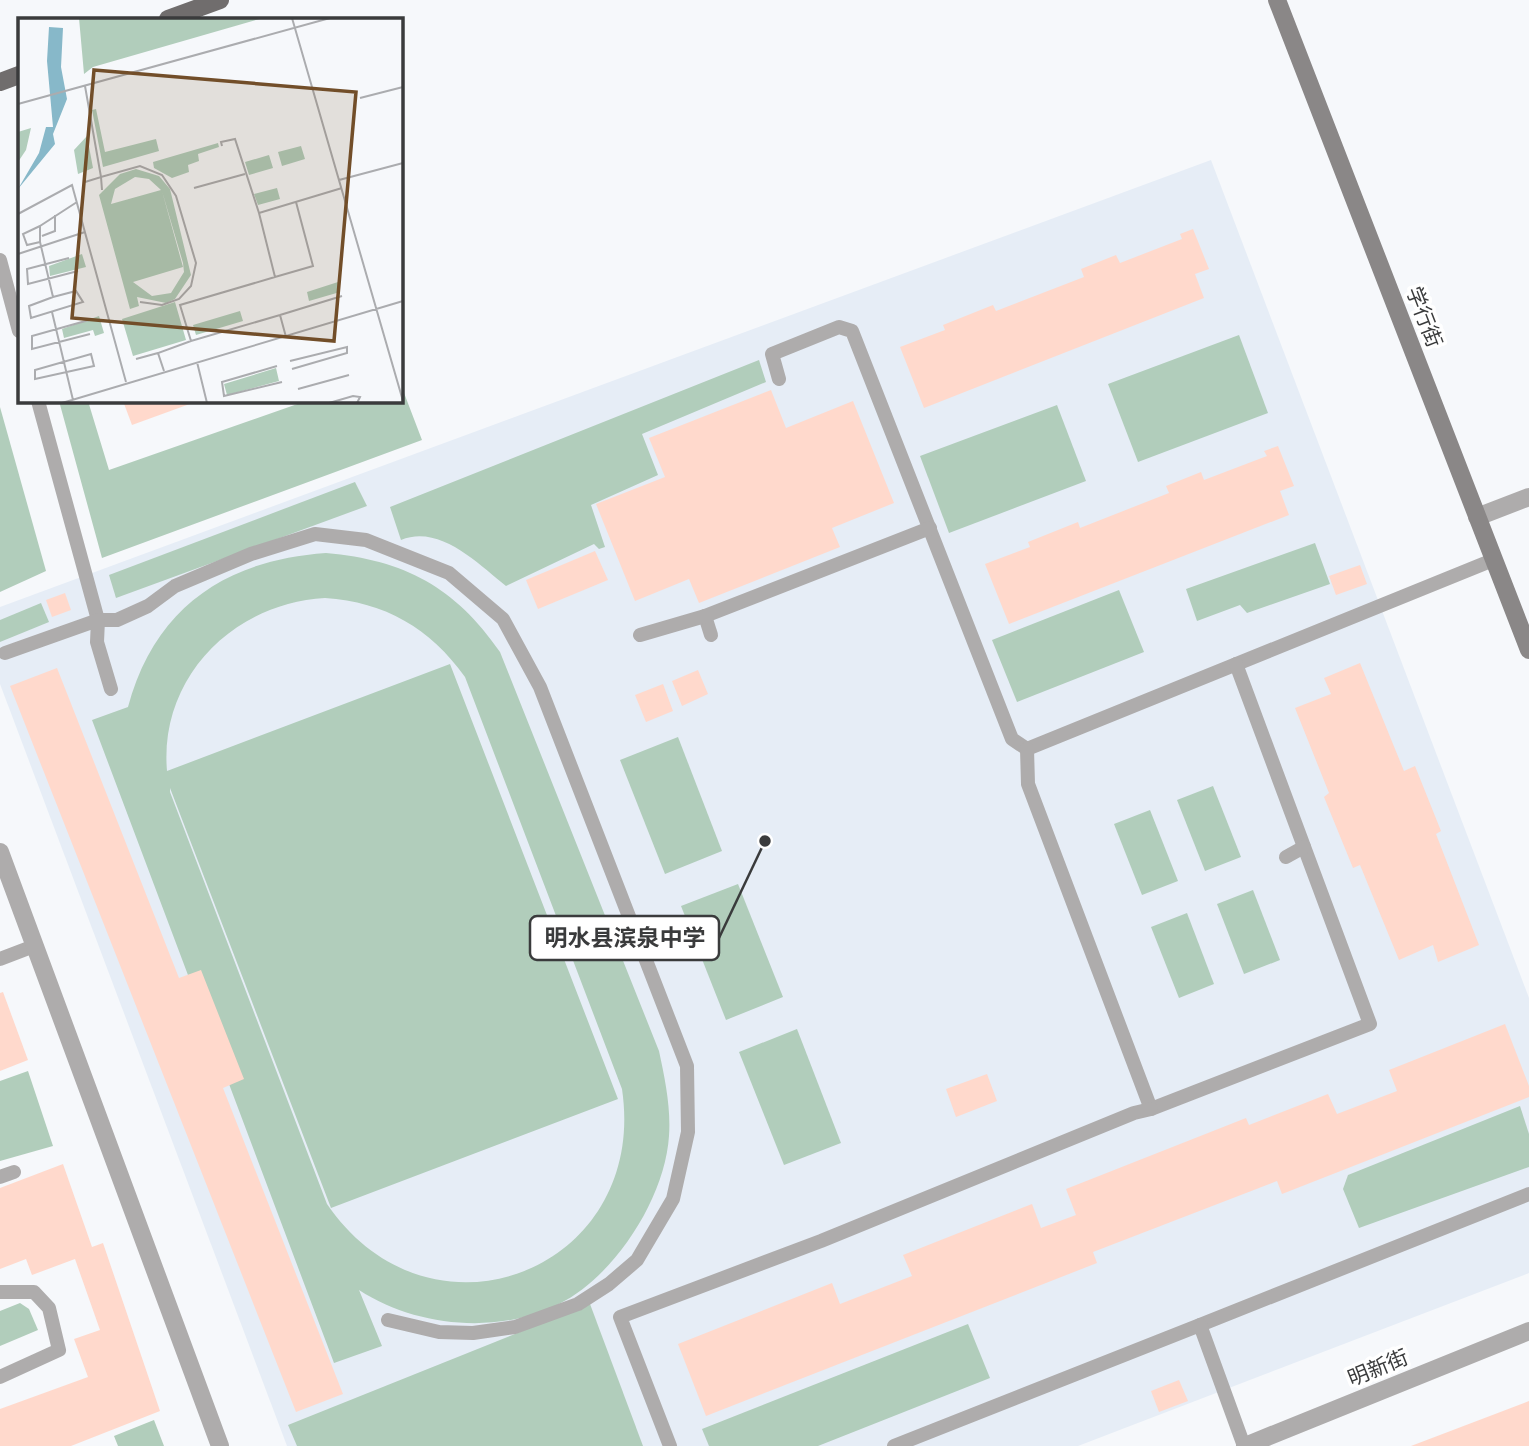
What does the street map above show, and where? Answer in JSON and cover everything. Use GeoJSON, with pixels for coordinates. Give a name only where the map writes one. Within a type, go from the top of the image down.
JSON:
{"type":"FeatureCollection","features":[{"type":"Feature","properties":{"kind":"main road"},"geometry":{"type":"LineString","coordinates":[[172,18],[220,0]]}},
{"type":"Feature","properties":{"kind":"main road"},"geometry":{"type":"LineString","coordinates":[[0,82],[18,75]]}},
{"type":"Feature","properties":{"kind":"street","name":"学行街"},"geometry":{"type":"LineString","coordinates":[[1277,0],[1529,650]]}},
{"type":"Feature","properties":{"kind":"street"},"geometry":{"type":"LineString","coordinates":[[1477,517],[1529,497]]}},
{"type":"Feature","properties":{"kind":"street"},"geometry":{"type":"LineString","coordinates":[[0,852],[220,1446]]}},
{"type":"Feature","properties":{"kind":"street","name":"明新街"},"geometry":{"type":"LineString","coordinates":[[1245,1446],[1529,1331]]}},
{"type":"Feature","properties":{"kind":"lane"},"geometry":{"type":"LineString","coordinates":[[0,260],[18,327]]}},
{"type":"Feature","properties":{"kind":"lane"},"geometry":{"type":"LineString","coordinates":[[779,379],[772,354],[839,327],[852,331],[1012,738],[1027,749]]}},
{"type":"Feature","properties":{"kind":"lane"},"geometry":{"type":"LineString","coordinates":[[38,402],[98,620],[97,642],[111,689]]}},
{"type":"Feature","properties":{"kind":"lane"},"geometry":{"type":"LineString","coordinates":[[640,635],[705,616],[930,528]]}},
{"type":"Feature","properties":{"kind":"lane"},"geometry":{"type":"LineString","coordinates":[[5,653],[98,620],[117,620],[148,606],[175,586],[251,554],[315,534],[366,540],[449,573],[503,619],[540,687],[687,1066],[688,1132],[673,1199],[636,1260],[609,1284],[578,1304],[515,1327],[473,1333],[439,1332],[388,1320]]}},
{"type":"Feature","properties":{"kind":"lane"},"geometry":{"type":"LineString","coordinates":[[1027,749],[1493,560]]}},
{"type":"Feature","properties":{"kind":"lane"},"geometry":{"type":"LineString","coordinates":[[705,616],[711,635]]}},
{"type":"Feature","properties":{"kind":"lane"},"geometry":{"type":"LineString","coordinates":[[670,1446],[620,1317],[821,1241],[1134,1113],[1151,1109],[1370,1024],[1236,664]]}},
{"type":"Feature","properties":{"kind":"lane"},"geometry":{"type":"LineString","coordinates":[[1027,749],[1028,785],[1092,931],[1151,1109]]}},
{"type":"Feature","properties":{"kind":"lane"},"geometry":{"type":"LineString","coordinates":[[1286,857],[1304,847]]}},
{"type":"Feature","properties":{"kind":"lane"},"geometry":{"type":"LineString","coordinates":[[0,959],[34,946]]}},
{"type":"Feature","properties":{"kind":"lane"},"geometry":{"type":"LineString","coordinates":[[894,1446],[1529,1194]]}},
{"type":"Feature","properties":{"kind":"lane"},"geometry":{"type":"LineString","coordinates":[[0,1292],[34,1292],[49,1308],[59,1350],[0,1377]]}},
{"type":"Feature","properties":{"kind":"lane"},"geometry":{"type":"LineString","coordinates":[[1200,1325],[1245,1446]]}},
{"type":"Feature","properties":{"kind":"shaded area"},"geometry":{"type":"Polygon","coordinates":[[[1211,160],[1529,998],[1529,1273],[1078,1446],[287,1446],[0,684],[0,607],[1211,160]]]}},
{"type":"Feature","properties":{"kind":"green space"},"geometry":{"type":"Polygon","coordinates":[[[1239,335],[1268,413],[1138,462],[1108,384],[1239,335]]]}},
{"type":"Feature","properties":{"kind":"green space"},"geometry":{"type":"Polygon","coordinates":[[[759,360],[766,382],[642,434],[658,475],[591,505],[605,547],[599,549],[594,544],[506,586],[471,558],[444,542],[416,536],[401,540],[390,507],[759,360]]]}},
{"type":"Feature","properties":{"kind":"green space"},"geometry":{"type":"Polygon","coordinates":[[[402,388],[422,440],[102,558],[59,402],[88,402],[109,470],[303,402],[402,402],[402,388]]]}},
{"type":"Feature","properties":{"kind":"green space"},"geometry":{"type":"Polygon","coordinates":[[[1057,405],[1086,481],[949,533],[920,456],[1057,405]]]}},
{"type":"Feature","properties":{"kind":"green space"},"geometry":{"type":"Polygon","coordinates":[[[0,407],[46,571],[0,592],[0,407]]]}},
{"type":"Feature","properties":{"kind":"green space"},"geometry":{"type":"Polygon","coordinates":[[[355,482],[367,506],[116,598],[109,575],[355,482]]]}},
{"type":"Feature","properties":{"kind":"green space"},"geometry":{"type":"Polygon","coordinates":[[[1315,543],[1330,584],[1247,613],[1240,605],[1197,621],[1186,589],[1315,543]]]}},
{"type":"Feature","properties":{"kind":"green space"},"geometry":{"type":"Polygon","coordinates":[[[326,553],[380,562],[404,570],[446,594],[465,610],[500,652],[659,1051],[669,1115],[665,1160],[647,1209],[634,1233],[617,1255],[580,1291],[535,1314],[484,1323],[431,1319],[381,1302],[359,1290],[382,1346],[334,1363],[92,720],[128,707],[140,672],[156,642],[176,616],[200,595],[227,578],[257,566],[326,553]],[[325,598],[292,603],[261,614],[233,630],[209,651],[189,676],[176,705],[168,737],[167,771],[450,664],[618,1099],[331,1208],[170,788],[170,792],[327,1204],[371,1250],[421,1276],[473,1282],[524,1271],[568,1245],[602,1205],[621,1152],[622,1089],[465,677],[437,645],[404,621],[367,605],[325,598]]]}},
{"type":"Feature","properties":{"kind":"green space"},"geometry":{"type":"Polygon","coordinates":[[[1119,590],[1144,652],[1017,702],[992,640],[1119,590]]]}},
{"type":"Feature","properties":{"kind":"green space"},"geometry":{"type":"Polygon","coordinates":[[[41,603],[49,622],[0,642],[0,620],[41,603]]]}},
{"type":"Feature","properties":{"kind":"green space"},"geometry":{"type":"Polygon","coordinates":[[[678,737],[722,851],[665,874],[620,760],[678,737]]]}},
{"type":"Feature","properties":{"kind":"green space"},"geometry":{"type":"Polygon","coordinates":[[[1213,786],[1241,857],[1205,871],[1177,800],[1213,786]]]}},
{"type":"Feature","properties":{"kind":"green space"},"geometry":{"type":"Polygon","coordinates":[[[1150,810],[1178,881],[1142,895],[1114,824],[1150,810]]]}},
{"type":"Feature","properties":{"kind":"green space"},"geometry":{"type":"Polygon","coordinates":[[[738,884],[783,997],[726,1020],[681,906],[738,884]]]}},
{"type":"Feature","properties":{"kind":"green space"},"geometry":{"type":"Polygon","coordinates":[[[1253,890],[1280,960],[1244,974],[1217,904],[1253,890]]]}},
{"type":"Feature","properties":{"kind":"green space"},"geometry":{"type":"Polygon","coordinates":[[[1187,913],[1214,984],[1179,998],[1151,927],[1187,913]]]}},
{"type":"Feature","properties":{"kind":"green space"},"geometry":{"type":"Polygon","coordinates":[[[797,1029],[841,1143],[784,1165],[739,1052],[797,1029]]]}},
{"type":"Feature","properties":{"kind":"green space"},"geometry":{"type":"Polygon","coordinates":[[[28,1071],[53,1146],[0,1161],[0,1081],[28,1071]]]}},
{"type":"Feature","properties":{"kind":"green space"},"geometry":{"type":"Polygon","coordinates":[[[1520,1106],[1529,1134],[1529,1167],[1359,1228],[1343,1189],[1348,1175],[1520,1106]]]}},
{"type":"Feature","properties":{"kind":"green space"},"geometry":{"type":"Polygon","coordinates":[[[20,1303],[29,1309],[38,1330],[0,1346],[0,1311],[20,1303]]]}},
{"type":"Feature","properties":{"kind":"green space"},"geometry":{"type":"Polygon","coordinates":[[[590,1304],[643,1446],[297,1446],[288,1425],[590,1304]]]}},
{"type":"Feature","properties":{"kind":"green space"},"geometry":{"type":"Polygon","coordinates":[[[968,1324],[990,1378],[818,1446],[709,1446],[702,1429],[968,1324]]]}},
{"type":"Feature","properties":{"kind":"green space"},"geometry":{"type":"Polygon","coordinates":[[[154,1420],[164,1446],[118,1446],[114,1436],[154,1420]]]}},
{"type":"Feature","properties":{"kind":"building"},"geometry":{"type":"Polygon","coordinates":[[[1193,229],[1209,269],[1195,274],[1204,298],[924,408],[900,347],[945,330],[943,325],[993,305],[996,311],[1084,277],[1081,269],[1116,255],[1120,263],[1182,239],[1180,234],[1193,229]]]}},
{"type":"Feature","properties":{"kind":"building"},"geometry":{"type":"Polygon","coordinates":[[[771,390],[786,428],[853,401],[894,503],[832,528],[840,547],[699,603],[689,579],[635,601],[596,504],[665,477],[649,438],[771,390]]]}},
{"type":"Feature","properties":{"kind":"building"},"geometry":{"type":"Polygon","coordinates":[[[123,402],[195,402],[132,425],[123,402]]]}},
{"type":"Feature","properties":{"kind":"building"},"geometry":{"type":"Polygon","coordinates":[[[1278,446],[1294,486],[1280,491],[1289,515],[1009,624],[985,564],[1030,547],[1028,542],[1078,522],[1080,528],[1169,493],[1166,486],[1201,472],[1204,480],[1267,456],[1264,451],[1278,446]]]}},
{"type":"Feature","properties":{"kind":"building"},"geometry":{"type":"Polygon","coordinates":[[[595,551],[608,580],[538,609],[526,580],[595,551]]]}},
{"type":"Feature","properties":{"kind":"building"},"geometry":{"type":"Polygon","coordinates":[[[1360,565],[1367,584],[1336,595],[1329,576],[1360,565]]]}},
{"type":"Feature","properties":{"kind":"building"},"geometry":{"type":"Polygon","coordinates":[[[65,593],[71,610],[52,617],[46,600],[65,593]]]}},
{"type":"Feature","properties":{"kind":"building"},"geometry":{"type":"Polygon","coordinates":[[[1360,663],[1404,771],[1415,766],[1441,831],[1436,834],[1479,945],[1438,962],[1433,945],[1399,960],[1360,865],[1353,868],[1324,797],[1329,793],[1295,708],[1331,694],[1324,678],[1360,663]]]}},
{"type":"Feature","properties":{"kind":"building"},"geometry":{"type":"Polygon","coordinates":[[[57,668],[179,978],[201,970],[244,1079],[223,1088],[343,1394],[296,1412],[10,686],[57,668]]]}},
{"type":"Feature","properties":{"kind":"building"},"geometry":{"type":"Polygon","coordinates":[[[698,670],[708,694],[682,706],[672,681],[698,670]]]}},
{"type":"Feature","properties":{"kind":"building"},"geometry":{"type":"Polygon","coordinates":[[[663,684],[673,711],[646,722],[635,695],[663,684]]]}},
{"type":"Feature","properties":{"kind":"building"},"geometry":{"type":"Polygon","coordinates":[[[3,992],[28,1060],[0,1071],[0,993],[3,992]]]}},
{"type":"Feature","properties":{"kind":"building"},"geometry":{"type":"Polygon","coordinates":[[[1505,1024],[1529,1086],[1529,1097],[1282,1194],[1277,1181],[1093,1252],[1097,1263],[706,1416],[678,1344],[832,1283],[840,1304],[912,1276],[903,1255],[1032,1204],[1041,1228],[1076,1215],[1066,1189],[1246,1118],[1249,1125],[1328,1094],[1337,1114],[1397,1091],[1389,1070],[1505,1024]]]}},
{"type":"Feature","properties":{"kind":"building"},"geometry":{"type":"Polygon","coordinates":[[[987,1074],[997,1101],[956,1117],[946,1089],[987,1074]]]}},
{"type":"Feature","properties":{"kind":"building"},"geometry":{"type":"Polygon","coordinates":[[[63,1164],[92,1247],[103,1243],[160,1411],[71,1446],[0,1446],[0,1409],[88,1377],[74,1339],[100,1330],[75,1259],[32,1275],[26,1259],[0,1269],[0,1188],[63,1164]]]}},
{"type":"Feature","properties":{"kind":"building"},"geometry":{"type":"Polygon","coordinates":[[[1179,1380],[1188,1401],[1159,1412],[1151,1391],[1179,1380]]]}},
{"type":"Feature","properties":{"kind":"building"},"geometry":{"type":"Polygon","coordinates":[[[1529,1401],[1529,1446],[1411,1446],[1529,1401]]]}},
{"type":"Feature","properties":{"kind":"place","name":"明水县滨泉中学"},"geometry":{"type":"Point","coordinates":[765,841]}}]}
